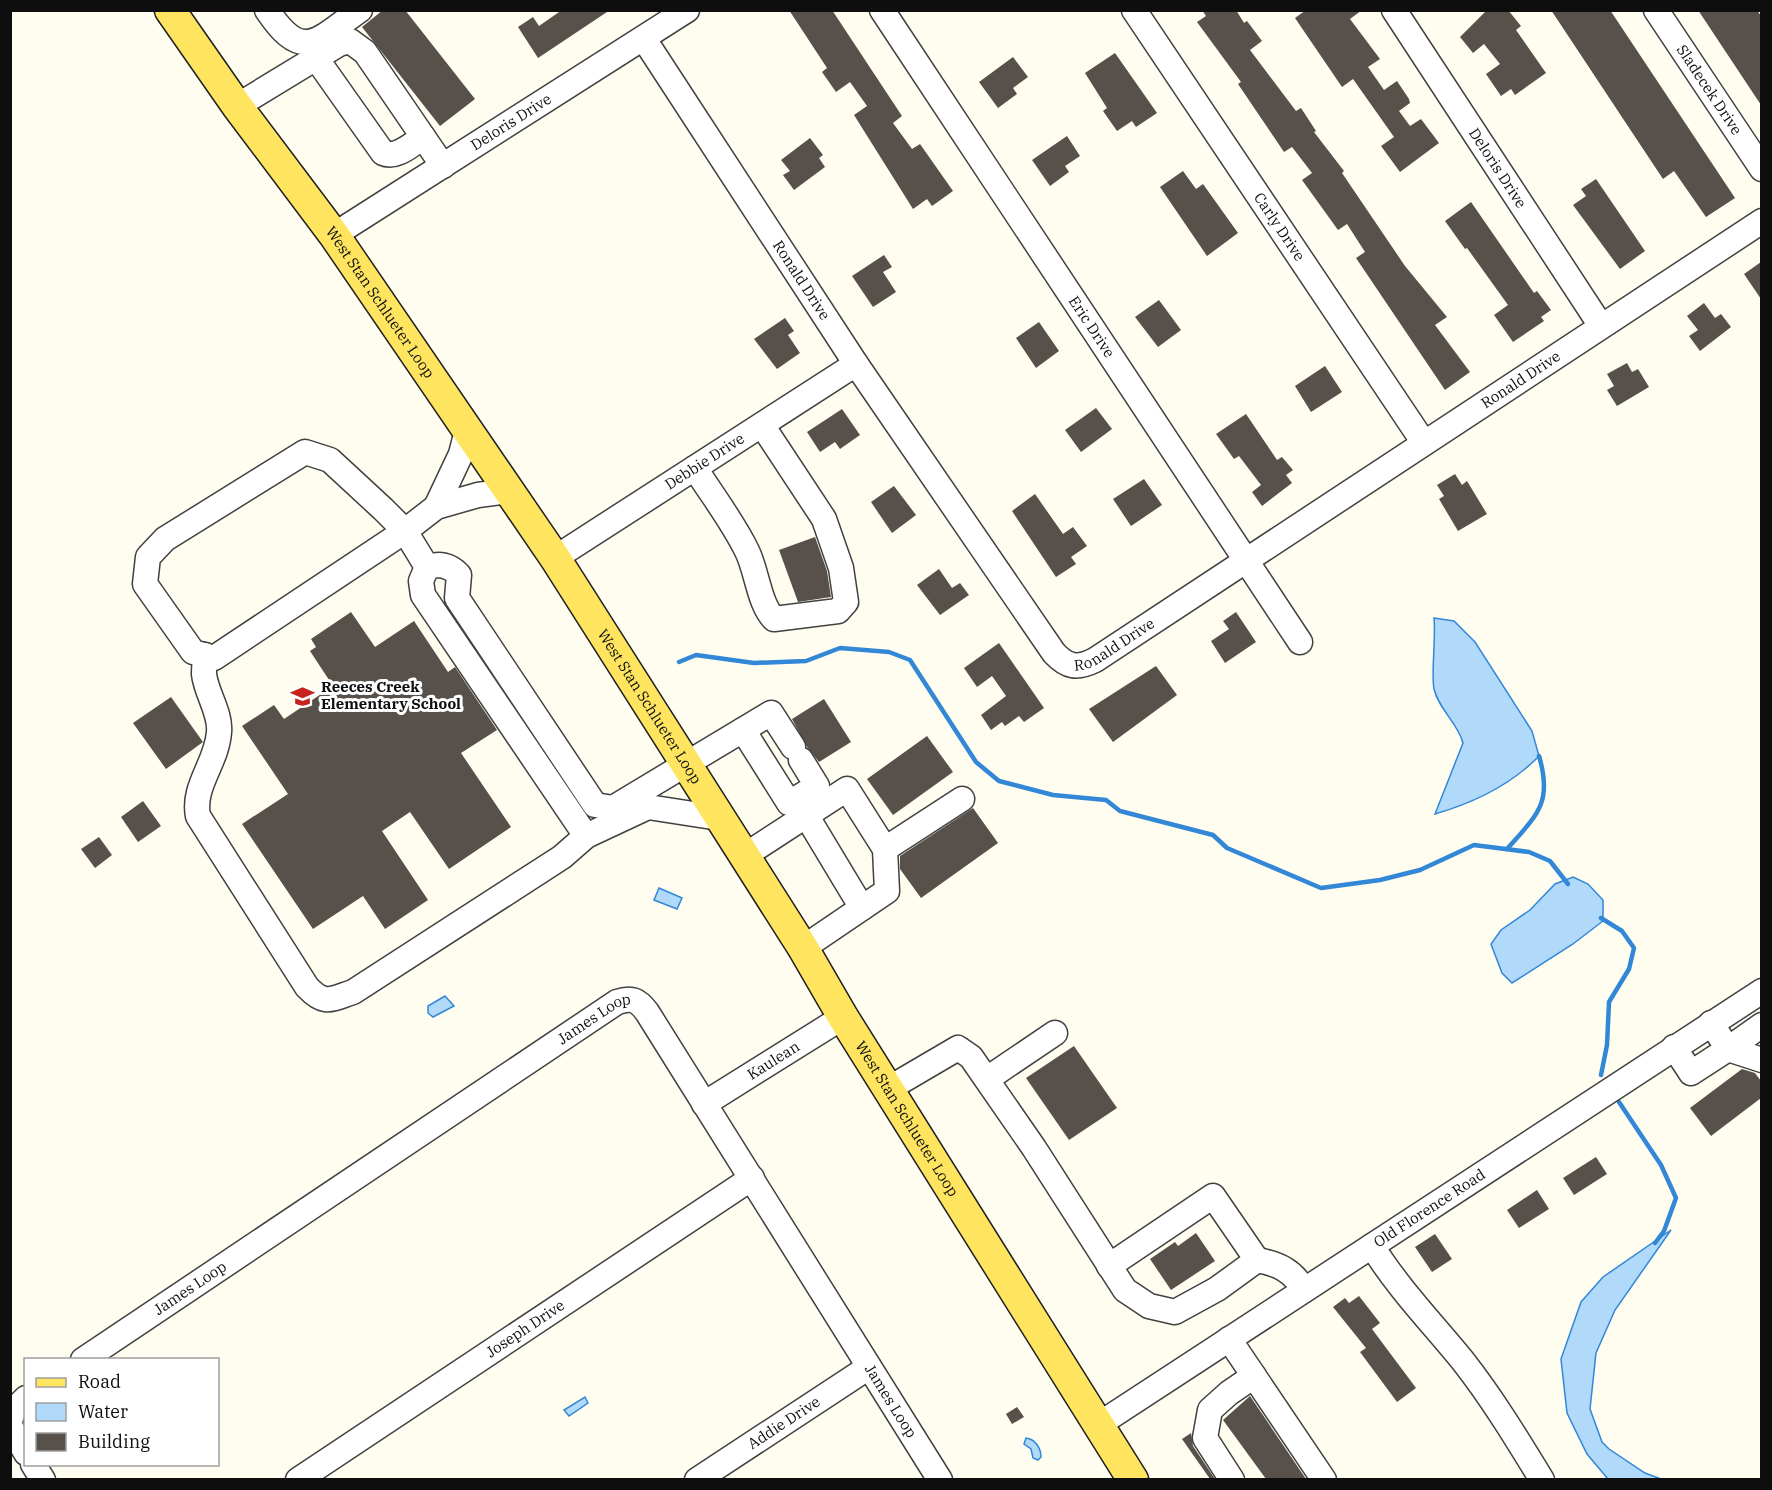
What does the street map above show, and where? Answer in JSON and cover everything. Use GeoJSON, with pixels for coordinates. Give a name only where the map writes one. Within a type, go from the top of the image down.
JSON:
{"type":"FeatureCollection","features":[{"type":"Feature","properties":{"kind":"main road","name":"West Stan Schlueter Loop"},"geometry":{"type":"LineString","coordinates":[[170,10],[237,106],[334,235],[555,558],[803,948],[843,1017],[1134,1479]]}},
{"type":"Feature","properties":{"kind":"street"},"geometry":{"type":"LineString","coordinates":[[267,10],[282,32],[290,39],[301,42],[314,42],[360,10]]}},
{"type":"Feature","properties":{"kind":"street","name":"Deloris Drive"},"geometry":{"type":"LineString","coordinates":[[334,235],[687,10]]}},
{"type":"Feature","properties":{"kind":"street","name":"Eric Drive"},"geometry":{"type":"LineString","coordinates":[[882,10],[1300,642]]}},
{"type":"Feature","properties":{"kind":"street","name":"Carly Drive"},"geometry":{"type":"LineString","coordinates":[[1134,10],[1424,443]]}},
{"type":"Feature","properties":{"kind":"street","name":"Deloris Drive"},"geometry":{"type":"LineString","coordinates":[[1394,10],[1601,326]]}},
{"type":"Feature","properties":{"kind":"street","name":"Sladecek Drive"},"geometry":{"type":"LineString","coordinates":[[1656,10],[1761,169]]}},
{"type":"Feature","properties":{"kind":"street","name":"Ronald Drive"},"geometry":{"type":"LineString","coordinates":[[644,39],[856,364],[1063,663],[1077,667],[1095,660],[1601,326],[1687,272],[1761,221]]}},
{"type":"Feature","properties":{"kind":"street"},"geometry":{"type":"LineString","coordinates":[[237,106],[339,44],[350,41],[365,52],[443,166]]}},
{"type":"Feature","properties":{"kind":"street"},"geometry":{"type":"LineString","coordinates":[[316,58],[383,153],[389,156],[396,154],[423,136]]}},
{"type":"Feature","properties":{"kind":"street","name":"Debbie Drive"},"geometry":{"type":"LineString","coordinates":[[555,558],[856,364]]}},
{"type":"Feature","properties":{"kind":"street"},"geometry":{"type":"LineString","coordinates":[[695,468],[747,551],[762,588],[766,610],[774,619],[838,611],[846,602],[841,568],[824,519],[762,426]]}},
{"type":"Feature","properties":{"kind":"street"},"geometry":{"type":"LineString","coordinates":[[436,507],[460,454],[467,431]]}},
{"type":"Feature","properties":{"kind":"street"},"geometry":{"type":"LineString","coordinates":[[427,567],[405,531],[330,460],[305,452],[165,539],[148,557],[145,584],[194,652],[214,658],[405,531],[436,507],[478,495],[509,490]]}},
{"type":"Feature","properties":{"kind":"street"},"geometry":{"type":"LineString","coordinates":[[586,836],[423,595],[421,581],[427,567],[435,564],[444,565],[459,575],[457,598],[595,805],[613,808],[687,764],[742,730],[771,713],[817,786],[789,803],[742,730]]}},
{"type":"Feature","properties":{"kind":"street"},"geometry":{"type":"LineString","coordinates":[[205,656],[204,675],[220,729],[218,743],[198,793],[196,802],[198,816],[307,987],[320,999],[325,1000],[353,992],[562,857],[586,836],[648,807],[719,818]]}},
{"type":"Feature","properties":{"kind":"street"},"geometry":{"type":"LineString","coordinates":[[744,856],[847,789],[885,849],[887,891],[803,948]]}},
{"type":"Feature","properties":{"kind":"street"},"geometry":{"type":"LineString","coordinates":[[885,849],[962,798]]}},
{"type":"Feature","properties":{"kind":"street"},"geometry":{"type":"LineString","coordinates":[[806,815],[861,909]]}},
{"type":"Feature","properties":{"kind":"street","name":"Old Florence Road"},"geometry":{"type":"LineString","coordinates":[[1098,1425],[1761,990]]}},
{"type":"Feature","properties":{"kind":"street","name":"James Loop"},"geometry":{"type":"LineString","coordinates":[[84,1358],[617,1002],[628,999],[638,1001],[752,1178],[940,1479]]}},
{"type":"Feature","properties":{"kind":"street","name":"Kaulean"},"geometry":{"type":"LineString","coordinates":[[704,1104],[843,1017]]}},
{"type":"Feature","properties":{"kind":"street"},"geometry":{"type":"LineString","coordinates":[[1711,1023],[1728,1048],[1761,1060]]}},
{"type":"Feature","properties":{"kind":"street"},"geometry":{"type":"LineString","coordinates":[[1674,1047],[1691,1072],[1761,1026]]}},
{"type":"Feature","properties":{"kind":"street"},"geometry":{"type":"LineString","coordinates":[[987,1079],[1055,1033]]}},
{"type":"Feature","properties":{"kind":"street"},"geometry":{"type":"LineString","coordinates":[[888,1089],[958,1048],[971,1057],[1125,1290],[1149,1306],[1175,1312],[1217,1289],[1257,1260]]}},
{"type":"Feature","properties":{"kind":"street","name":"Joseph Drive"},"geometry":{"type":"LineString","coordinates":[[298,1479],[752,1178]]}},
{"type":"Feature","properties":{"kind":"street"},"geometry":{"type":"LineString","coordinates":[[1109,1266],[1213,1196],[1257,1260],[1278,1264],[1298,1279],[1304,1290]]}},
{"type":"Feature","properties":{"kind":"street"},"geometry":{"type":"LineString","coordinates":[[1372,1246],[1390,1275],[1464,1362],[1500,1412],[1542,1479]]}},
{"type":"Feature","properties":{"kind":"street"},"geometry":{"type":"LineString","coordinates":[[1229,1339],[1324,1479]]}},
{"type":"Feature","properties":{"kind":"street","name":"Addie Drive"},"geometry":{"type":"LineString","coordinates":[[697,1479],[869,1366]]}},
{"type":"Feature","properties":{"kind":"street"},"geometry":{"type":"LineString","coordinates":[[1232,1479],[1204,1438],[1210,1410],[1228,1393],[1254,1377]]}},
{"type":"Feature","properties":{"kind":"street"},"geometry":{"type":"LineString","coordinates":[[10,1421],[13,1412],[24,1400]]}},
{"type":"Feature","properties":{"kind":"street"},"geometry":{"type":"LineString","coordinates":[[10,1426],[24,1450]]}},
{"type":"Feature","properties":{"kind":"street"},"geometry":{"type":"LineString","coordinates":[[34,1466],[43,1479]]}},
{"type":"Feature","properties":{"kind":"water"},"geometry":{"type":"Polygon","coordinates":[[[1434,618],[1454,621],[1475,642],[1532,731],[1539,756],[1516,776],[1491,792],[1435,814],[1463,743],[1457,729],[1436,697],[1434,689],[1434,618]]]}},
{"type":"Feature","properties":{"kind":"water"},"geometry":{"type":"Polygon","coordinates":[[[1573,877],[1588,884],[1603,900],[1603,921],[1573,944],[1512,983],[1502,973],[1491,944],[1501,930],[1530,910],[1555,884],[1573,877]]]}},
{"type":"Feature","properties":{"kind":"water"},"geometry":{"type":"Polygon","coordinates":[[[659,888],[682,898],[677,909],[654,900],[659,888]]]}},
{"type":"Feature","properties":{"kind":"water"},"geometry":{"type":"Polygon","coordinates":[[[445,996],[454,1006],[433,1017],[428,1013],[428,1006],[445,996]]]}},
{"type":"Feature","properties":{"kind":"water"},"geometry":{"type":"Polygon","coordinates":[[[1671,1230],[1615,1310],[1596,1353],[1590,1409],[1602,1442],[1609,1449],[1645,1473],[1661,1479],[1608,1479],[1587,1454],[1567,1413],[1561,1359],[1581,1302],[1603,1277],[1671,1230]]]}},
{"type":"Feature","properties":{"kind":"water"},"geometry":{"type":"Polygon","coordinates":[[[585,1397],[588,1403],[569,1416],[564,1410],[585,1397]]]}},
{"type":"Feature","properties":{"kind":"water"},"geometry":{"type":"Polygon","coordinates":[[[1026,1438],[1035,1442],[1039,1447],[1041,1457],[1038,1460],[1033,1458],[1031,1449],[1024,1444],[1026,1438]]]}},
{"type":"Feature","properties":{"kind":"building"},"geometry":{"type":"Polygon","coordinates":[[[383,10],[405,10],[475,99],[440,126],[362,27],[383,10]]]}},
{"type":"Feature","properties":{"kind":"building"},"geometry":{"type":"Polygon","coordinates":[[[562,10],[610,10],[538,58],[518,27],[533,17],[539,26],[562,10]]]}},
{"type":"Feature","properties":{"kind":"building"},"geometry":{"type":"Polygon","coordinates":[[[789,10],[832,10],[902,116],[893,123],[912,149],[920,144],[953,191],[932,206],[927,199],[913,209],[854,115],[867,106],[850,82],[836,92],[822,72],[827,68],[789,10]]]}},
{"type":"Feature","properties":{"kind":"building"},"geometry":{"type":"Polygon","coordinates":[[[1202,10],[1236,10],[1244,23],[1247,21],[1262,41],[1250,50],[1296,111],[1301,108],[1316,131],[1314,132],[1344,171],[1342,173],[1405,266],[1447,317],[1435,325],[1470,372],[1445,390],[1356,258],[1365,252],[1347,224],[1338,230],[1302,180],[1312,173],[1292,147],[1284,152],[1238,84],[1241,82],[1197,22],[1206,16],[1202,10]]]}},
{"type":"Feature","properties":{"kind":"building"},"geometry":{"type":"Polygon","coordinates":[[[1306,10],[1362,10],[1350,19],[1380,59],[1368,67],[1384,90],[1397,81],[1410,103],[1399,111],[1410,126],[1421,119],[1439,143],[1400,172],[1381,146],[1394,137],[1353,79],[1342,87],[1295,18],[1306,10]]]}},
{"type":"Feature","properties":{"kind":"building"},"geometry":{"type":"Polygon","coordinates":[[[1487,10],[1508,10],[1521,26],[1516,30],[1546,73],[1515,95],[1511,89],[1501,96],[1486,74],[1500,64],[1484,44],[1473,53],[1460,37],[1487,10]]]}},
{"type":"Feature","properties":{"kind":"building"},"geometry":{"type":"Polygon","coordinates":[[[1551,10],[1610,10],[1735,198],[1706,217],[1674,171],[1663,179],[1551,10]]]}},
{"type":"Feature","properties":{"kind":"building"},"geometry":{"type":"Polygon","coordinates":[[[1698,10],[1757,10],[1761,16],[1761,105],[1698,10]]]}},
{"type":"Feature","properties":{"kind":"building"},"geometry":{"type":"Polygon","coordinates":[[[1115,53],[1157,113],[1136,127],[1132,121],[1117,131],[1103,111],[1107,108],[1085,73],[1115,53]]]}},
{"type":"Feature","properties":{"kind":"building"},"geometry":{"type":"Polygon","coordinates":[[[1013,57],[1028,77],[1013,88],[1017,94],[998,108],[979,82],[1013,57]]]}},
{"type":"Feature","properties":{"kind":"building"},"geometry":{"type":"Polygon","coordinates":[[[1067,136],[1080,156],[1065,166],[1069,172],[1050,186],[1032,160],[1067,136]]]}},
{"type":"Feature","properties":{"kind":"building"},"geometry":{"type":"Polygon","coordinates":[[[810,138],[823,155],[819,158],[825,167],[794,190],[783,175],[790,171],[781,160],[810,138]]]}},
{"type":"Feature","properties":{"kind":"building"},"geometry":{"type":"Polygon","coordinates":[[[1183,171],[1196,189],[1203,184],[1238,233],[1207,256],[1160,187],[1183,171]]]}},
{"type":"Feature","properties":{"kind":"building"},"geometry":{"type":"Polygon","coordinates":[[[1596,179],[1645,251],[1620,269],[1573,205],[1586,196],[1581,189],[1596,179]]]}},
{"type":"Feature","properties":{"kind":"building"},"geometry":{"type":"Polygon","coordinates":[[[1471,202],[1534,293],[1537,291],[1551,310],[1541,317],[1544,321],[1513,342],[1494,315],[1508,305],[1445,221],[1471,202]]]}},
{"type":"Feature","properties":{"kind":"building"},"geometry":{"type":"Polygon","coordinates":[[[884,255],[892,267],[883,272],[896,292],[873,307],[852,276],[884,255]]]}},
{"type":"Feature","properties":{"kind":"building"},"geometry":{"type":"Polygon","coordinates":[[[1761,262],[1761,299],[1744,274],[1761,262]]]}},
{"type":"Feature","properties":{"kind":"building"},"geometry":{"type":"Polygon","coordinates":[[[1159,300],[1181,330],[1158,347],[1135,317],[1159,300]]]}},
{"type":"Feature","properties":{"kind":"building"},"geometry":{"type":"Polygon","coordinates":[[[1704,303],[1715,318],[1721,314],[1731,327],[1700,351],[1689,336],[1698,330],[1687,316],[1704,303]]]}},
{"type":"Feature","properties":{"kind":"building"},"geometry":{"type":"Polygon","coordinates":[[[785,318],[794,331],[788,335],[800,353],[777,369],[754,339],[785,318]]]}},
{"type":"Feature","properties":{"kind":"building"},"geometry":{"type":"Polygon","coordinates":[[[1039,322],[1059,351],[1036,368],[1016,338],[1039,322]]]}},
{"type":"Feature","properties":{"kind":"building"},"geometry":{"type":"Polygon","coordinates":[[[1627,363],[1632,372],[1638,369],[1649,387],[1617,406],[1607,390],[1614,386],[1607,374],[1627,363]]]}},
{"type":"Feature","properties":{"kind":"building"},"geometry":{"type":"Polygon","coordinates":[[[1325,366],[1342,392],[1311,412],[1295,386],[1325,366]]]}},
{"type":"Feature","properties":{"kind":"building"},"geometry":{"type":"Polygon","coordinates":[[[1096,408],[1112,429],[1081,452],[1065,430],[1096,408]]]}},
{"type":"Feature","properties":{"kind":"building"},"geometry":{"type":"Polygon","coordinates":[[[842,409],[860,435],[840,449],[835,442],[820,452],[807,432],[842,409]]]}},
{"type":"Feature","properties":{"kind":"building"},"geometry":{"type":"Polygon","coordinates":[[[1246,414],[1277,460],[1282,457],[1293,470],[1286,475],[1292,483],[1262,506],[1252,492],[1261,485],[1239,456],[1234,459],[1216,434],[1246,414]]]}},
{"type":"Feature","properties":{"kind":"building"},"geometry":{"type":"Polygon","coordinates":[[[1455,474],[1462,485],[1467,481],[1487,514],[1458,531],[1439,499],[1444,496],[1437,485],[1455,474]]]}},
{"type":"Feature","properties":{"kind":"building"},"geometry":{"type":"Polygon","coordinates":[[[1144,479],[1162,505],[1131,526],[1113,499],[1144,479]]]}},
{"type":"Feature","properties":{"kind":"building"},"geometry":{"type":"Polygon","coordinates":[[[894,486],[916,515],[892,533],[871,502],[894,486]]]}},
{"type":"Feature","properties":{"kind":"building"},"geometry":{"type":"Polygon","coordinates":[[[1035,494],[1063,534],[1073,527],[1087,546],[1071,557],[1076,564],[1056,577],[1012,511],[1035,494]]]}},
{"type":"Feature","properties":{"kind":"building"},"geometry":{"type":"Polygon","coordinates":[[[815,537],[827,571],[831,597],[798,602],[779,550],[815,537]]]}},
{"type":"Feature","properties":{"kind":"building"},"geometry":{"type":"Polygon","coordinates":[[[939,569],[952,588],[960,583],[969,595],[940,615],[917,585],[939,569]]]}},
{"type":"Feature","properties":{"kind":"building"},"geometry":{"type":"Polygon","coordinates":[[[351,612],[375,647],[414,621],[448,672],[455,667],[497,730],[461,753],[511,827],[449,869],[410,812],[382,831],[428,900],[385,929],[363,896],[313,929],[242,824],[288,794],[242,726],[274,705],[284,719],[333,686],[310,651],[316,647],[311,639],[351,612]]]}},
{"type":"Feature","properties":{"kind":"building"},"geometry":{"type":"Polygon","coordinates":[[[1236,612],[1256,642],[1225,663],[1211,641],[1229,629],[1223,621],[1236,612]]]}},
{"type":"Feature","properties":{"kind":"building"},"geometry":{"type":"Polygon","coordinates":[[[999,643],[1044,708],[1024,722],[1019,716],[1005,726],[1002,722],[991,730],[981,715],[1006,696],[992,676],[977,687],[964,668],[999,643]]]}},
{"type":"Feature","properties":{"kind":"building"},"geometry":{"type":"Polygon","coordinates":[[[1156,666],[1177,695],[1113,742],[1089,709],[1156,666]]]}},
{"type":"Feature","properties":{"kind":"building"},"geometry":{"type":"Polygon","coordinates":[[[171,697],[203,742],[166,769],[133,723],[171,697]]]}},
{"type":"Feature","properties":{"kind":"building"},"geometry":{"type":"Polygon","coordinates":[[[824,699],[851,742],[819,762],[807,747],[792,719],[824,699]]]}},
{"type":"Feature","properties":{"kind":"building"},"geometry":{"type":"Polygon","coordinates":[[[927,736],[953,772],[893,815],[867,779],[927,736]]]}},
{"type":"Feature","properties":{"kind":"building"},"geometry":{"type":"Polygon","coordinates":[[[143,801],[161,826],[138,842],[121,817],[143,801]]]}},
{"type":"Feature","properties":{"kind":"building"},"geometry":{"type":"Polygon","coordinates":[[[973,808],[998,843],[921,898],[900,869],[900,856],[973,808]]]}},
{"type":"Feature","properties":{"kind":"building"},"geometry":{"type":"Polygon","coordinates":[[[99,837],[112,855],[95,868],[81,849],[99,837]]]}},
{"type":"Feature","properties":{"kind":"building"},"geometry":{"type":"Polygon","coordinates":[[[1074,1046],[1117,1108],[1069,1140],[1026,1078],[1074,1046]]]}},
{"type":"Feature","properties":{"kind":"building"},"geometry":{"type":"Polygon","coordinates":[[[1742,1069],[1755,1073],[1761,1081],[1761,1098],[1711,1136],[1690,1108],[1742,1069]]]}},
{"type":"Feature","properties":{"kind":"building"},"geometry":{"type":"Polygon","coordinates":[[[1596,1157],[1607,1174],[1574,1195],[1563,1178],[1596,1157]]]}},
{"type":"Feature","properties":{"kind":"building"},"geometry":{"type":"Polygon","coordinates":[[[1537,1190],[1549,1209],[1519,1228],[1507,1210],[1537,1190]]]}},
{"type":"Feature","properties":{"kind":"building"},"geometry":{"type":"Polygon","coordinates":[[[1196,1233],[1215,1261],[1171,1290],[1150,1259],[1175,1242],[1178,1246],[1196,1233]]]}},
{"type":"Feature","properties":{"kind":"building"},"geometry":{"type":"Polygon","coordinates":[[[1435,1234],[1452,1259],[1432,1272],[1415,1247],[1435,1234]]]}},
{"type":"Feature","properties":{"kind":"building"},"geometry":{"type":"Polygon","coordinates":[[[1359,1296],[1380,1323],[1372,1329],[1416,1388],[1397,1402],[1360,1352],[1366,1348],[1333,1307],[1345,1298],[1349,1303],[1359,1296]]]}},
{"type":"Feature","properties":{"kind":"building"},"geometry":{"type":"Polygon","coordinates":[[[1250,1396],[1306,1479],[1266,1479],[1223,1420],[1250,1396]]]}},
{"type":"Feature","properties":{"kind":"building"},"geometry":{"type":"Polygon","coordinates":[[[1017,1407],[1024,1417],[1012,1424],[1006,1414],[1017,1407]]]}},
{"type":"Feature","properties":{"kind":"building"},"geometry":{"type":"Polygon","coordinates":[[[1191,1433],[1193,1446],[1215,1479],[1210,1479],[1182,1439],[1191,1433]]]}},
{"type":"Feature","properties":{"kind":"waterway"},"geometry":{"type":"LineString","coordinates":[[679,662],[696,655],[754,663],[806,661],[840,648],[889,652],[910,660],[976,762],[999,781],[1053,795],[1106,800],[1120,811],[1213,835],[1227,848],[1321,888],[1380,880],[1420,870],[1474,845],[1529,852],[1550,861],[1568,884]]}},
{"type":"Feature","properties":{"kind":"waterway"},"geometry":{"type":"LineString","coordinates":[[1507,849],[1527,827],[1540,807],[1544,786],[1539,756]]}},
{"type":"Feature","properties":{"kind":"waterway"},"geometry":{"type":"LineString","coordinates":[[1601,918],[1622,931],[1634,948],[1629,969],[1609,1002],[1607,1045],[1601,1075]]}},
{"type":"Feature","properties":{"kind":"waterway"},"geometry":{"type":"LineString","coordinates":[[1619,1102],[1661,1165],[1676,1198],[1664,1231],[1655,1243]]}},
{"type":"Feature","properties":{"kind":"place","name":"Reeces Creek Elementary School"},"geometry":{"type":"Point","coordinates":[303,696]}}]}
